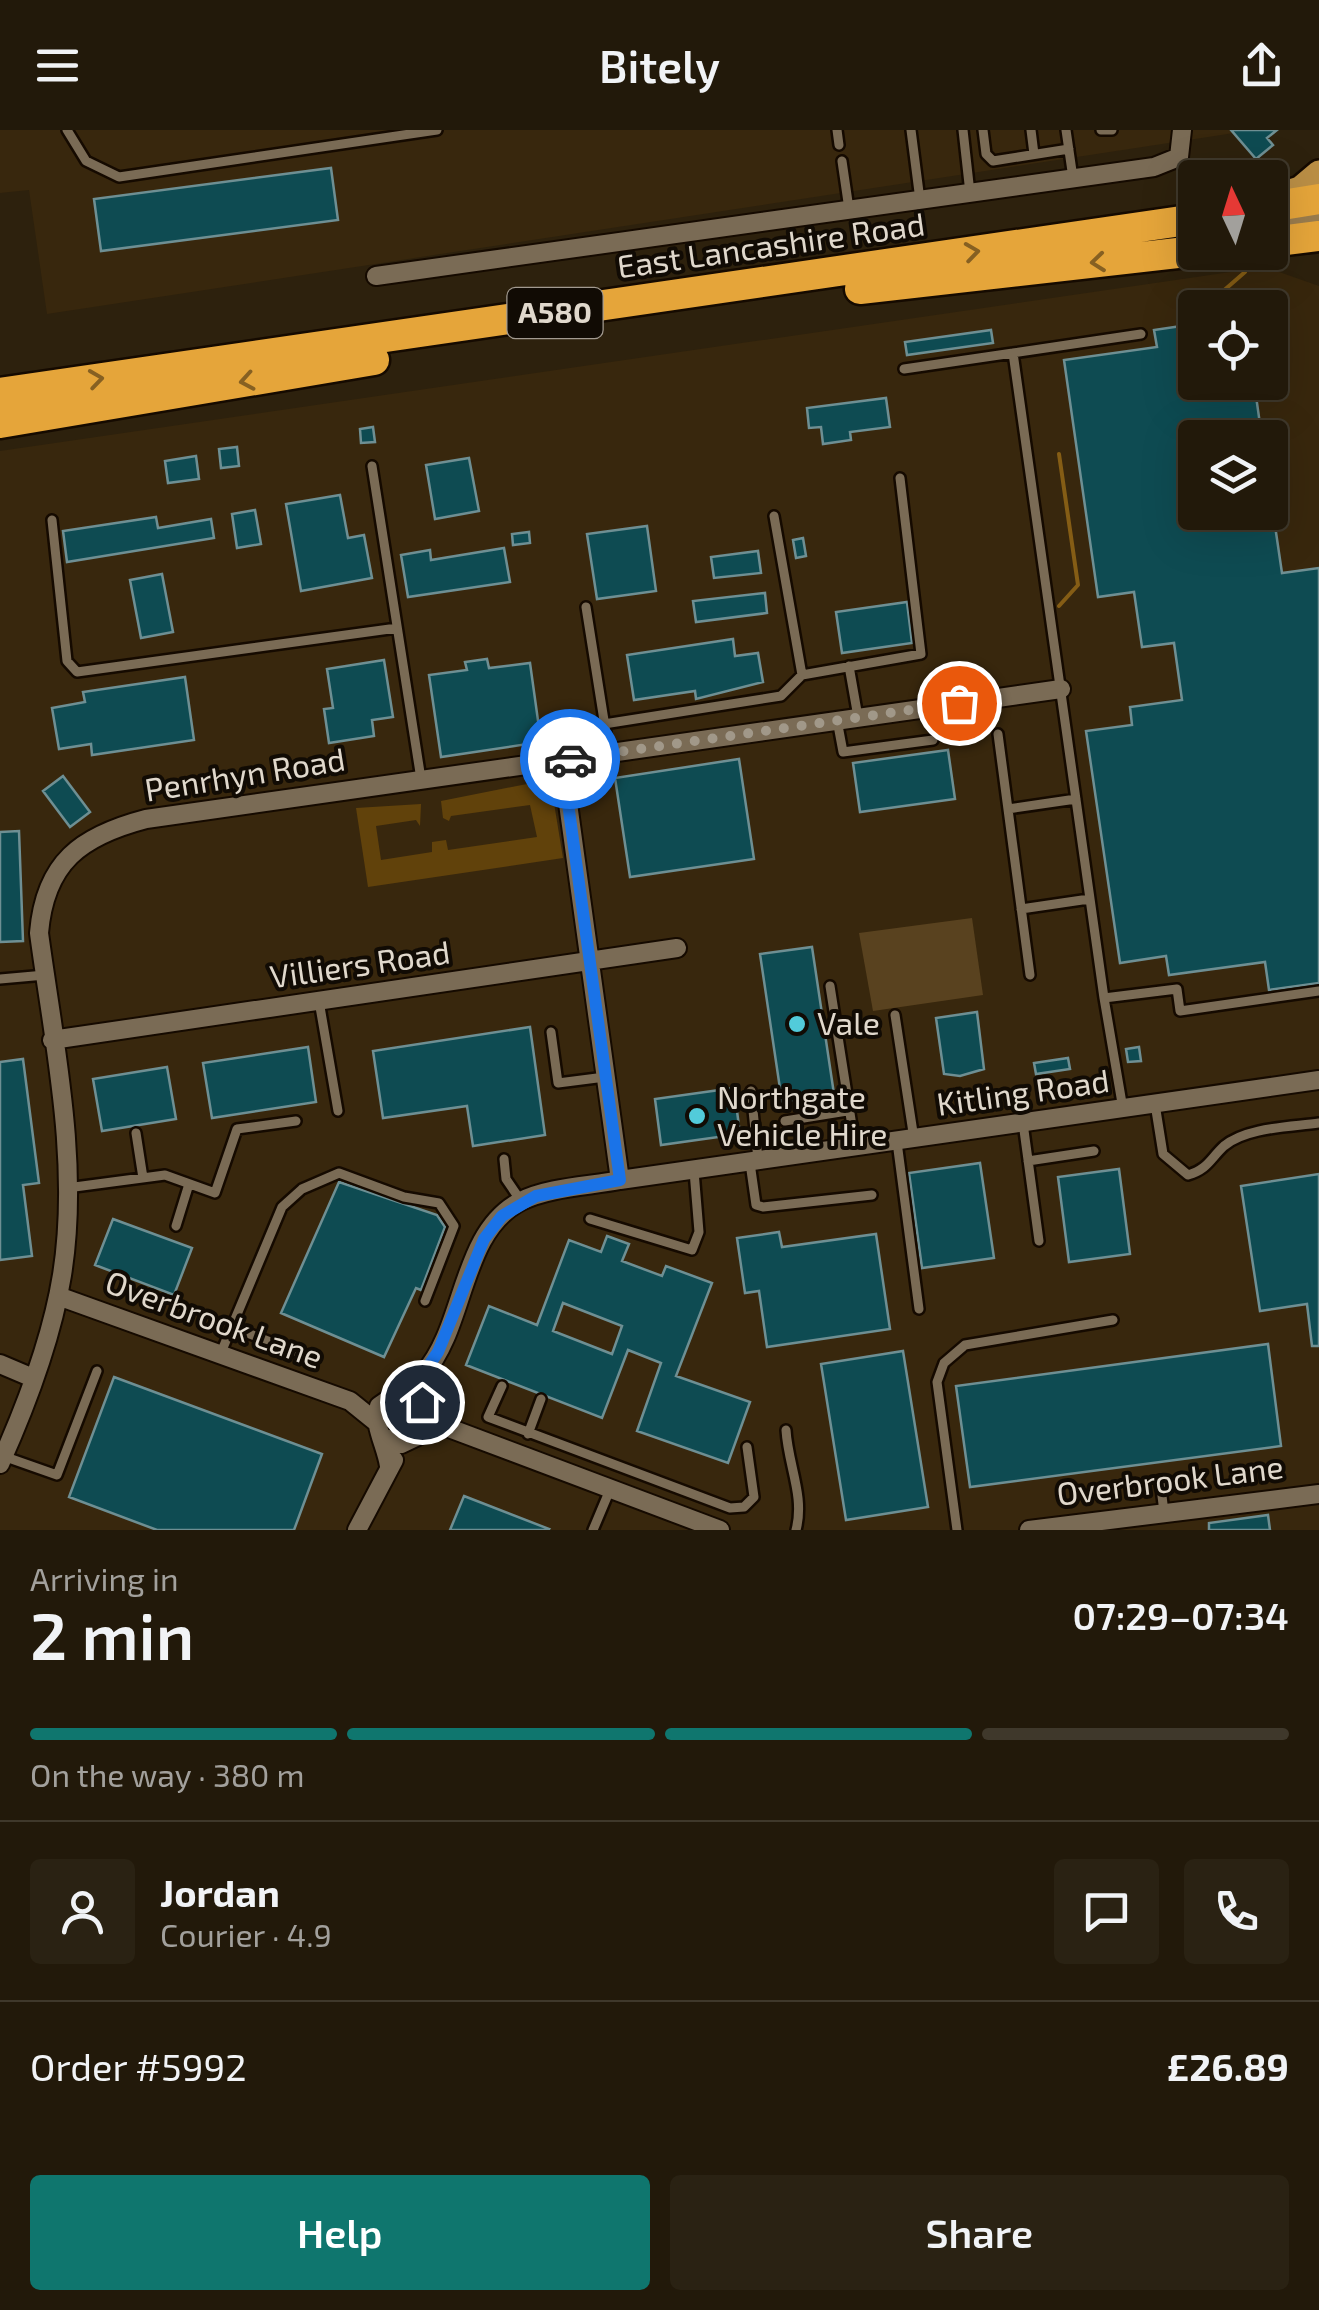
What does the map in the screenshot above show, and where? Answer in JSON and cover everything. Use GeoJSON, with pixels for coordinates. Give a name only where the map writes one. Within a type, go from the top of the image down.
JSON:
{"type":"FeatureCollection","features":[{"type":"Feature","properties":{"kind":"highway"},"geometry":{"type":"LineString","coordinates":[[1288,204],[1319,199]]}},
{"type":"Feature","properties":{"kind":"highway","name":"East Lancashire Road"},"geometry":{"type":"LineString","coordinates":[[0,393],[1178,222]]}},
{"type":"Feature","properties":{"kind":"highway"},"geometry":{"type":"LineString","coordinates":[[1288,235],[1319,236]]}},
{"type":"Feature","properties":{"kind":"highway","name":"East Lancashire Road"},"geometry":{"type":"LineString","coordinates":[[0,423],[566,331],[916,282],[1178,252]]}},
{"type":"Feature","properties":{"kind":"main road"},"geometry":{"type":"LineString","coordinates":[[1288,193],[1300,190],[1319,173]]}},
{"type":"Feature","properties":{"kind":"main road"},"geometry":{"type":"LineString","coordinates":[[1110,232],[1139,218],[1178,212]]}},
{"type":"Feature","properties":{"kind":"street"},"geometry":{"type":"LineString","coordinates":[[376,276],[1170,162],[1182,150],[1182,130]]}},
{"type":"Feature","properties":{"kind":"street"},"geometry":{"type":"LineString","coordinates":[[1288,228],[1319,214]]}},
{"type":"Feature","properties":{"kind":"street"},"geometry":{"type":"LineString","coordinates":[[1110,232],[1178,231]]}},
{"type":"Feature","properties":{"kind":"street"},"geometry":{"type":"LineString","coordinates":[[1288,241],[1319,253]]}},
{"type":"Feature","properties":{"kind":"street","name":"Penrhyn Road"},"geometry":{"type":"LineString","coordinates":[[2,1460],[58,1296],[67,1188],[64,1125],[39,933],[42,906],[68,857],[92,836],[146,819],[1061,689]]}},
{"type":"Feature","properties":{"kind":"street"},"geometry":{"type":"LineString","coordinates":[[562,760],[620,1180]]}},
{"type":"Feature","properties":{"kind":"street","name":"Villiers Road"},"geometry":{"type":"LineString","coordinates":[[52,1040],[677,948]]}},
{"type":"Feature","properties":{"kind":"street","name":"Kitling Road"},"geometry":{"type":"LineString","coordinates":[[521,1201],[620,1180],[1319,1080]]}},
{"type":"Feature","properties":{"kind":"street"},"geometry":{"type":"LineString","coordinates":[[388,1466],[380,1430],[392,1396],[423,1374],[438,1352],[484,1239],[502,1216],[521,1201]]}},
{"type":"Feature","properties":{"kind":"street","name":"Overbrook Lane"},"geometry":{"type":"LineString","coordinates":[[58,1296],[350,1401],[380,1430]]}},
{"type":"Feature","properties":{"kind":"street"},"geometry":{"type":"LineString","coordinates":[[0,1364],[32,1378]]}},
{"type":"Feature","properties":{"kind":"street"},"geometry":{"type":"LineString","coordinates":[[416,1439],[424,1406],[423,1374]]}},
{"type":"Feature","properties":{"kind":"street"},"geometry":{"type":"LineString","coordinates":[[392,1396],[424,1406],[449,1428],[609,1492],[720,1530]]}},
{"type":"Feature","properties":{"kind":"street","name":"Overbrook Lane"},"geometry":{"type":"LineString","coordinates":[[350,1401],[392,1396]]}},
{"type":"Feature","properties":{"kind":"street"},"geometry":{"type":"LineString","coordinates":[[357,1530],[388,1466],[416,1439],[449,1428]]}},
{"type":"Feature","properties":{"kind":"street"},"geometry":{"type":"LineString","coordinates":[[380,1430],[416,1439]]}},
{"type":"Feature","properties":{"kind":"street","name":"Overbrook Lane"},"geometry":{"type":"LineString","coordinates":[[1029,1530],[1319,1494]]}},
{"type":"Feature","properties":{"kind":"lane"},"geometry":{"type":"LineString","coordinates":[[68,130],[86,162],[119,177],[437,130]]}},
{"type":"Feature","properties":{"kind":"lane"},"geometry":{"type":"LineString","coordinates":[[837,130],[839,144]]}},
{"type":"Feature","properties":{"kind":"lane"},"geometry":{"type":"LineString","coordinates":[[911,130],[920,200]]}},
{"type":"Feature","properties":{"kind":"lane"},"geometry":{"type":"LineString","coordinates":[[962,130],[970,193]]}},
{"type":"Feature","properties":{"kind":"lane"},"geometry":{"type":"LineString","coordinates":[[983,130],[989,159],[1069,149]]}},
{"type":"Feature","properties":{"kind":"lane"},"geometry":{"type":"LineString","coordinates":[[1031,130],[1034,154]]}},
{"type":"Feature","properties":{"kind":"lane"},"geometry":{"type":"LineString","coordinates":[[1066,130],[1073,178]]}},
{"type":"Feature","properties":{"kind":"lane"},"geometry":{"type":"LineString","coordinates":[[1101,130],[1112,130]]}},
{"type":"Feature","properties":{"kind":"lane"},"geometry":{"type":"LineString","coordinates":[[842,161],[850,209]]}},
{"type":"Feature","properties":{"kind":"lane"},"geometry":{"type":"LineString","coordinates":[[904,369],[1141,334]]}},
{"type":"Feature","properties":{"kind":"lane"},"geometry":{"type":"LineString","coordinates":[[1013,353],[1089,900],[1123,1108]]}},
{"type":"Feature","properties":{"kind":"lane"},"geometry":{"type":"LineString","coordinates":[[372,466],[420,779]]}},
{"type":"Feature","properties":{"kind":"lane"},"geometry":{"type":"LineString","coordinates":[[604,724],[782,696],[802,675],[921,654],[900,478]]}},
{"type":"Feature","properties":{"kind":"lane"},"geometry":{"type":"LineString","coordinates":[[774,516],[802,675]]}},
{"type":"Feature","properties":{"kind":"lane"},"geometry":{"type":"LineString","coordinates":[[52,520],[67,661],[77,672],[397,628]]}},
{"type":"Feature","properties":{"kind":"lane"},"geometry":{"type":"LineString","coordinates":[[586,607],[609,752]]}},
{"type":"Feature","properties":{"kind":"lane"},"geometry":{"type":"LineString","coordinates":[[849,666],[858,717]]}},
{"type":"Feature","properties":{"kind":"lane"},"geometry":{"type":"LineString","coordinates":[[838,720],[843,752],[933,740]]}},
{"type":"Feature","properties":{"kind":"lane"},"geometry":{"type":"LineString","coordinates":[[998,734],[1030,974]]}},
{"type":"Feature","properties":{"kind":"lane"},"geometry":{"type":"LineString","coordinates":[[1008,809],[1076,800]]}},
{"type":"Feature","properties":{"kind":"lane"},"geometry":{"type":"LineString","coordinates":[[1021,909],[1089,900]]}},
{"type":"Feature","properties":{"kind":"lane"},"geometry":{"type":"LineString","coordinates":[[0,979],[45,975]]}},
{"type":"Feature","properties":{"kind":"lane"},"geometry":{"type":"LineString","coordinates":[[830,986],[855,1148]]}},
{"type":"Feature","properties":{"kind":"lane"},"geometry":{"type":"LineString","coordinates":[[1104,998],[1177,989],[1180,1012],[1319,991]]}},
{"type":"Feature","properties":{"kind":"lane"},"geometry":{"type":"LineString","coordinates":[[319,1001],[338,1111]]}},
{"type":"Feature","properties":{"kind":"lane"},"geometry":{"type":"LineString","coordinates":[[894,1016],[919,1309]]}},
{"type":"Feature","properties":{"kind":"lane"},"geometry":{"type":"LineString","coordinates":[[551,1032],[558,1083],[605,1077]]}},
{"type":"Feature","properties":{"kind":"lane"},"geometry":{"type":"LineString","coordinates":[[751,1091],[756,1205],[763,1208],[872,1195]]}},
{"type":"Feature","properties":{"kind":"lane"},"geometry":{"type":"LineString","coordinates":[[1155,1104],[1164,1154],[1188,1175],[1204,1170],[1225,1145],[1242,1137],[1319,1124]]}},
{"type":"Feature","properties":{"kind":"lane"},"geometry":{"type":"LineString","coordinates":[[785,1121],[847,1111]]}},
{"type":"Feature","properties":{"kind":"lane"},"geometry":{"type":"LineString","coordinates":[[67,1188],[165,1175],[215,1192],[236,1130],[296,1121]]}},
{"type":"Feature","properties":{"kind":"lane"},"geometry":{"type":"LineString","coordinates":[[1022,1124],[1039,1241]]}},
{"type":"Feature","properties":{"kind":"lane"},"geometry":{"type":"LineString","coordinates":[[136,1133],[143,1178]]}},
{"type":"Feature","properties":{"kind":"lane"},"geometry":{"type":"LineString","coordinates":[[1028,1160],[1094,1151]]}},
{"type":"Feature","properties":{"kind":"lane"},"geometry":{"type":"LineString","coordinates":[[504,1159],[506,1179],[521,1201]]}},
{"type":"Feature","properties":{"kind":"lane"},"geometry":{"type":"LineString","coordinates":[[590,1219],[692,1250],[699,1232],[694,1170]]}},
{"type":"Feature","properties":{"kind":"lane"},"geometry":{"type":"LineString","coordinates":[[220,1354],[282,1207],[302,1189],[339,1172],[404,1197],[439,1203],[450,1213],[454,1226],[424,1302]]}},
{"type":"Feature","properties":{"kind":"lane"},"geometry":{"type":"LineString","coordinates":[[176,1226],[189,1184]]}},
{"type":"Feature","properties":{"kind":"lane"},"geometry":{"type":"LineString","coordinates":[[957,1530],[938,1382],[944,1363],[965,1344],[1113,1320]]}},
{"type":"Feature","properties":{"kind":"lane"},"geometry":{"type":"LineString","coordinates":[[232,1327],[309,1357]]}},
{"type":"Feature","properties":{"kind":"lane"},"geometry":{"type":"LineString","coordinates":[[2,1460],[57,1475],[97,1372]]}},
{"type":"Feature","properties":{"kind":"lane"},"geometry":{"type":"LineString","coordinates":[[502,1386],[488,1417],[730,1508],[744,1508],[754,1497],[746,1447]]}},
{"type":"Feature","properties":{"kind":"lane"},"geometry":{"type":"LineString","coordinates":[[528,1434],[541,1400]]}},
{"type":"Feature","properties":{"kind":"lane"},"geometry":{"type":"LineString","coordinates":[[502,1449],[512,1428]]}},
{"type":"Feature","properties":{"kind":"lane"},"geometry":{"type":"LineString","coordinates":[[786,1430],[788,1462],[801,1502],[796,1530]]}},
{"type":"Feature","properties":{"kind":"lane"},"geometry":{"type":"LineString","coordinates":[[1160,1480],[1164,1512]]}},
{"type":"Feature","properties":{"kind":"lane"},"geometry":{"type":"LineString","coordinates":[[650,1507],[659,1484]]}},
{"type":"Feature","properties":{"kind":"lane"},"geometry":{"type":"LineString","coordinates":[[593,1530],[609,1492]]}},
{"type":"Feature","properties":{"kind":"shaded area"},"geometry":{"type":"Polygon","coordinates":[[[0,130],[1254,130],[47,314],[29,190],[0,193],[0,130]]]}},
{"type":"Feature","properties":{"kind":"shaded area"},"geometry":{"type":"Polygon","coordinates":[[[1244,270],[1274,270],[1319,286],[1319,1530],[0,1530],[0,451],[1244,270]]]}},
{"type":"Feature","properties":{"kind":"shaded area"},"geometry":{"type":"Polygon","coordinates":[[[537,782],[553,797],[563,858],[368,887],[356,808],[421,804],[420,826],[416,820],[376,826],[381,860],[432,852],[432,842],[446,840],[448,850],[537,837],[530,805],[451,816],[449,821],[443,818],[441,801],[537,782]]]}},
{"type":"Feature","properties":{"kind":"shaded area"},"geometry":{"type":"Polygon","coordinates":[[[972,918],[983,995],[873,1011],[859,933],[972,918]]]}},
{"type":"Feature","properties":{"kind":"building"},"geometry":{"type":"Polygon","coordinates":[[[1231,130],[1277,130],[1267,138],[1273,145],[1256,159],[1231,130]]]}},
{"type":"Feature","properties":{"kind":"building"},"geometry":{"type":"Polygon","coordinates":[[[331,168],[338,220],[101,251],[94,199],[331,168]]]}},
{"type":"Feature","properties":{"kind":"building"},"geometry":{"type":"Polygon","coordinates":[[[1178,326],[1178,400],[1257,400],[1259,420],[1178,420],[1178,530],[1276,530],[1282,573],[1319,568],[1319,983],[1269,990],[1265,962],[1169,975],[1166,956],[1120,963],[1086,731],[1132,725],[1130,707],[1182,700],[1174,643],[1142,647],[1134,592],[1098,597],[1064,360],[1157,347],[1154,330],[1178,326]]]}},
{"type":"Feature","properties":{"kind":"building"},"geometry":{"type":"Polygon","coordinates":[[[991,330],[993,343],[907,355],[905,342],[991,330]]]}},
{"type":"Feature","properties":{"kind":"building"},"geometry":{"type":"Polygon","coordinates":[[[886,398],[890,427],[850,432],[851,440],[823,444],[821,427],[809,428],[807,408],[886,398]]]}},
{"type":"Feature","properties":{"kind":"building"},"geometry":{"type":"Polygon","coordinates":[[[373,427],[375,442],[361,443],[360,429],[373,427]]]}},
{"type":"Feature","properties":{"kind":"building"},"geometry":{"type":"Polygon","coordinates":[[[237,447],[239,466],[221,468],[219,449],[237,447]]]}},
{"type":"Feature","properties":{"kind":"building"},"geometry":{"type":"Polygon","coordinates":[[[196,456],[199,479],[168,483],[165,461],[196,456]]]}},
{"type":"Feature","properties":{"kind":"building"},"geometry":{"type":"Polygon","coordinates":[[[469,458],[479,511],[435,519],[426,465],[469,458]]]}},
{"type":"Feature","properties":{"kind":"building"},"geometry":{"type":"Polygon","coordinates":[[[340,495],[348,538],[364,535],[372,578],[301,591],[286,504],[340,495]]]}},
{"type":"Feature","properties":{"kind":"building"},"geometry":{"type":"Polygon","coordinates":[[[255,510],[261,544],[237,548],[232,514],[255,510]]]}},
{"type":"Feature","properties":{"kind":"building"},"geometry":{"type":"Polygon","coordinates":[[[156,517],[158,528],[211,519],[214,538],[67,562],[63,531],[156,517]]]}},
{"type":"Feature","properties":{"kind":"building"},"geometry":{"type":"Polygon","coordinates":[[[647,526],[656,591],[597,599],[587,534],[647,526]]]}},
{"type":"Feature","properties":{"kind":"building"},"geometry":{"type":"Polygon","coordinates":[[[529,532],[530,543],[513,545],[512,534],[529,532]]]}},
{"type":"Feature","properties":{"kind":"building"},"geometry":{"type":"Polygon","coordinates":[[[803,538],[806,556],[796,558],[793,540],[803,538]]]}},
{"type":"Feature","properties":{"kind":"building"},"geometry":{"type":"Polygon","coordinates":[[[504,548],[510,582],[408,597],[401,555],[430,550],[431,560],[504,548]]]}},
{"type":"Feature","properties":{"kind":"building"},"geometry":{"type":"Polygon","coordinates":[[[758,551],[761,573],[714,578],[711,557],[758,551]]]}},
{"type":"Feature","properties":{"kind":"building"},"geometry":{"type":"Polygon","coordinates":[[[162,574],[173,632],[141,638],[130,580],[162,574]]]}},
{"type":"Feature","properties":{"kind":"building"},"geometry":{"type":"Polygon","coordinates":[[[765,593],[767,613],[696,622],[693,601],[765,593]]]}},
{"type":"Feature","properties":{"kind":"building"},"geometry":{"type":"Polygon","coordinates":[[[907,602],[912,643],[842,653],[836,612],[907,602]]]}},
{"type":"Feature","properties":{"kind":"building"},"geometry":{"type":"Polygon","coordinates":[[[733,639],[735,656],[758,653],[763,682],[696,699],[695,691],[634,700],[627,655],[733,639]]]}},
{"type":"Feature","properties":{"kind":"building"},"geometry":{"type":"Polygon","coordinates":[[[487,659],[489,668],[530,663],[541,742],[441,757],[429,675],[467,670],[465,662],[487,659]]]}},
{"type":"Feature","properties":{"kind":"building"},"geometry":{"type":"Polygon","coordinates":[[[384,660],[393,717],[372,720],[374,736],[329,743],[324,709],[333,708],[327,669],[384,660]]]}},
{"type":"Feature","properties":{"kind":"building"},"geometry":{"type":"Polygon","coordinates":[[[185,677],[194,740],[92,755],[91,744],[59,749],[52,708],[85,702],[83,692],[185,677]]]}},
{"type":"Feature","properties":{"kind":"building"},"geometry":{"type":"Polygon","coordinates":[[[948,750],[955,799],[860,812],[853,763],[948,750]]]}},
{"type":"Feature","properties":{"kind":"building"},"geometry":{"type":"Polygon","coordinates":[[[739,759],[754,859],[630,877],[615,778],[739,759]]]}},
{"type":"Feature","properties":{"kind":"building"},"geometry":{"type":"Polygon","coordinates":[[[63,776],[90,812],[70,827],[43,791],[63,776]]]}},
{"type":"Feature","properties":{"kind":"building"},"geometry":{"type":"Polygon","coordinates":[[[19,831],[23,941],[0,942],[0,832],[19,831]]]}},
{"type":"Feature","properties":{"kind":"building","name":"Vale"},"geometry":{"type":"Polygon","coordinates":[[[812,947],[834,1094],[782,1102],[760,954],[812,947]]]}},
{"type":"Feature","properties":{"kind":"building"},"geometry":{"type":"Polygon","coordinates":[[[977,1012],[984,1069],[960,1076],[944,1074],[936,1018],[977,1012]]]}},
{"type":"Feature","properties":{"kind":"building"},"geometry":{"type":"Polygon","coordinates":[[[530,1027],[545,1135],[473,1146],[467,1106],[383,1118],[373,1051],[530,1027]]]}},
{"type":"Feature","properties":{"kind":"building"},"geometry":{"type":"Polygon","coordinates":[[[308,1047],[316,1102],[212,1118],[203,1063],[308,1047]]]}},
{"type":"Feature","properties":{"kind":"building"},"geometry":{"type":"Polygon","coordinates":[[[1139,1047],[1141,1061],[1128,1062],[1126,1049],[1139,1047]]]}},
{"type":"Feature","properties":{"kind":"building"},"geometry":{"type":"Polygon","coordinates":[[[1068,1058],[1070,1069],[1036,1074],[1034,1063],[1068,1058]]]}},
{"type":"Feature","properties":{"kind":"building"},"geometry":{"type":"Polygon","coordinates":[[[23,1059],[39,1183],[23,1185],[32,1256],[0,1260],[0,1062],[23,1059]]]}},
{"type":"Feature","properties":{"kind":"building"},"geometry":{"type":"Polygon","coordinates":[[[167,1067],[176,1119],[102,1131],[93,1079],[167,1067]]]}},
{"type":"Feature","properties":{"kind":"building","name":"Northgate Vehicle Hire"},"geometry":{"type":"Polygon","coordinates":[[[734,1088],[740,1134],[661,1145],[655,1099],[734,1088]]]}},
{"type":"Feature","properties":{"kind":"building"},"geometry":{"type":"Polygon","coordinates":[[[980,1163],[994,1258],[922,1268],[909,1173],[980,1163]]]}},
{"type":"Feature","properties":{"kind":"building"},"geometry":{"type":"Polygon","coordinates":[[[1119,1169],[1130,1254],[1069,1262],[1058,1177],[1119,1169]]]}},
{"type":"Feature","properties":{"kind":"building"},"geometry":{"type":"Polygon","coordinates":[[[1319,1174],[1319,1346],[1312,1346],[1307,1304],[1260,1311],[1241,1186],[1319,1174]]]}},
{"type":"Feature","properties":{"kind":"building"},"geometry":{"type":"Polygon","coordinates":[[[339,1182],[437,1215],[445,1227],[421,1290],[416,1288],[384,1357],[281,1313],[339,1182]]]}},
{"type":"Feature","properties":{"kind":"building"},"geometry":{"type":"Polygon","coordinates":[[[113,1219],[192,1248],[174,1295],[95,1265],[113,1219]]]}},
{"type":"Feature","properties":{"kind":"building"},"geometry":{"type":"Polygon","coordinates":[[[779,1232],[782,1247],[876,1234],[890,1329],[767,1347],[759,1291],[745,1293],[737,1238],[779,1232]]]}},
{"type":"Feature","properties":{"kind":"building"},"geometry":{"type":"Polygon","coordinates":[[[607,1236],[629,1244],[622,1261],[662,1276],[666,1266],[712,1283],[676,1376],[750,1402],[728,1463],[637,1431],[661,1363],[628,1350],[602,1418],[466,1365],[489,1306],[537,1325],[569,1240],[601,1252],[607,1236]],[[563,1303],[553,1331],[612,1354],[622,1326],[563,1303]]]}},
{"type":"Feature","properties":{"kind":"building"},"geometry":{"type":"Polygon","coordinates":[[[1268,1344],[1281,1446],[970,1487],[956,1386],[1268,1344]]]}},
{"type":"Feature","properties":{"kind":"building"},"geometry":{"type":"Polygon","coordinates":[[[903,1351],[928,1507],[846,1520],[821,1364],[903,1351]]]}},
{"type":"Feature","properties":{"kind":"building"},"geometry":{"type":"Polygon","coordinates":[[[114,1377],[322,1454],[294,1530],[157,1530],[69,1497],[114,1377]]]}},
{"type":"Feature","properties":{"kind":"building"},"geometry":{"type":"Polygon","coordinates":[[[464,1496],[549,1529],[450,1530],[464,1496]]]}},
{"type":"Feature","properties":{"kind":"building"},"geometry":{"type":"Polygon","coordinates":[[[1268,1515],[1270,1530],[1209,1530],[1209,1523],[1268,1515]]]}},
{"type":"Feature","properties":{"kind":"waterway"},"geometry":{"type":"LineString","coordinates":[[1224,290],[1245,272]]}},
{"type":"Feature","properties":{"kind":"waterway"},"geometry":{"type":"LineString","coordinates":[[1059,454],[1078,585],[1059,606]]}},
{"type":"Feature","properties":{"kind":"way so far"},"geometry":{"type":"LineString","coordinates":[[570,759],[959,703]]}},
{"type":"Feature","properties":{"kind":"place","name":"Vale"},"geometry":{"type":"Point","coordinates":[797,1024]}},
{"type":"Feature","properties":{"kind":"place","name":"Northgate Vehicle Hire"},"geometry":{"type":"Point","coordinates":[697,1116]}},
{"type":"Feature","properties":{"kind":"route"},"geometry":{"type":"LineString","coordinates":[[422,1402],[423,1374],[438,1352],[484,1239],[502,1216],[521,1201],[536,1196],[620,1180],[562,760],[570,759]]}}]}
